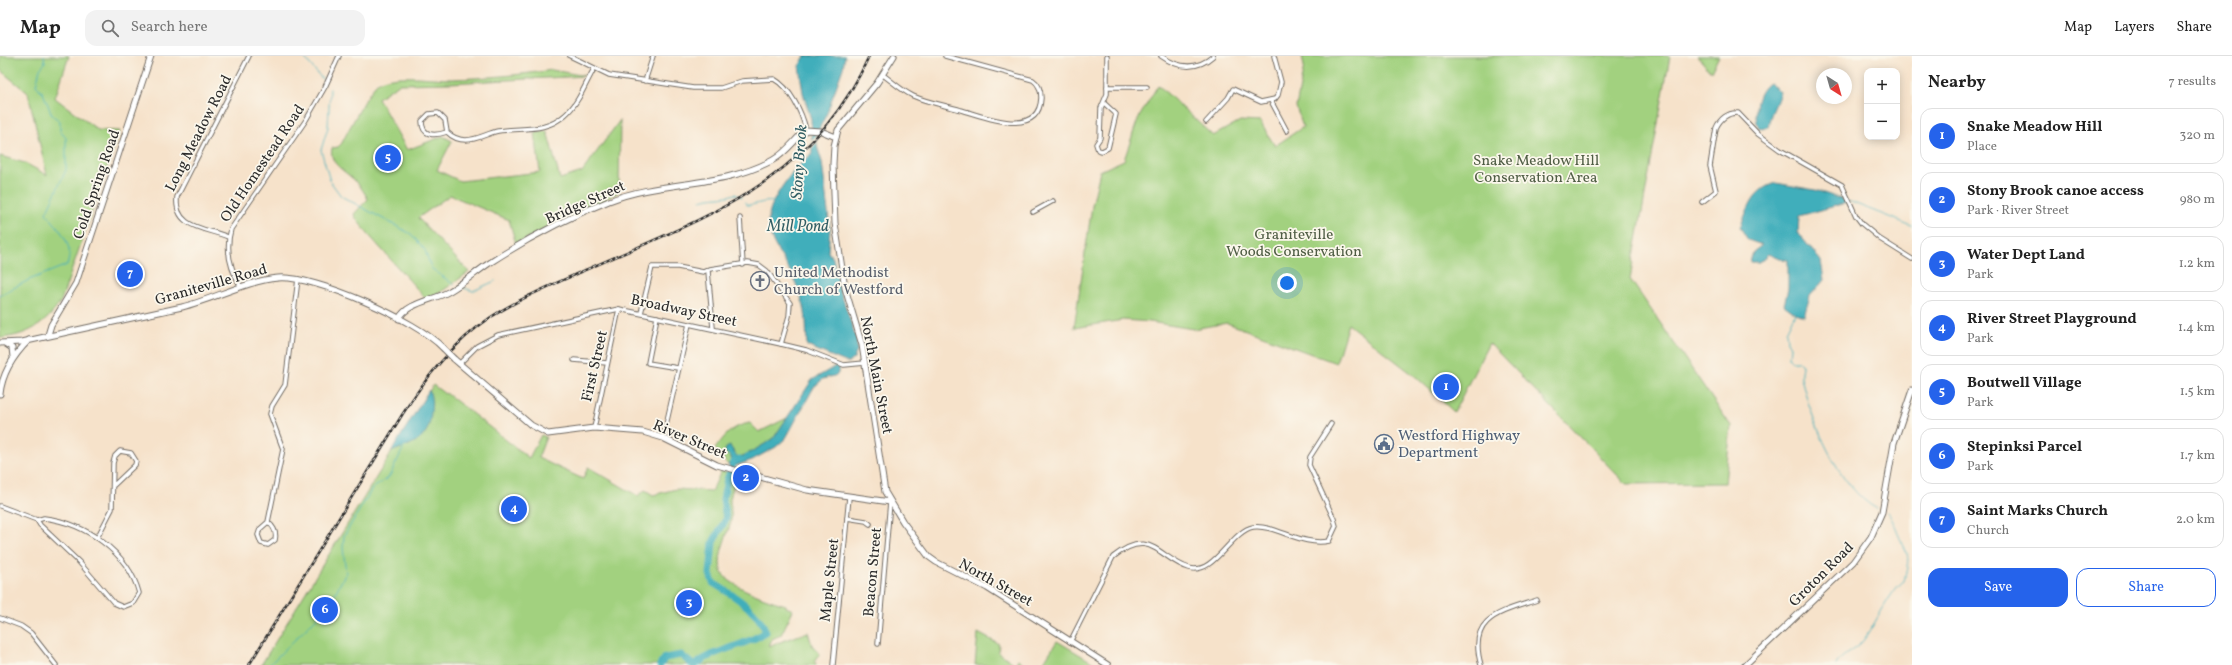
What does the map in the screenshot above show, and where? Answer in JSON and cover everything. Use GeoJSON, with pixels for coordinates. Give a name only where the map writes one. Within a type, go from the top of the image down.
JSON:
{"type":"FeatureCollection","features":[{"type":"Feature","properties":{"kind":"main road","name":"Cold Spring Road"},"geometry":{"type":"LineString","coordinates":[[48,335],[51,325],[76,283],[151,56]]}},
{"type":"Feature","properties":{"kind":"main road","name":"North Main Street"},"geometry":{"type":"LineString","coordinates":[[890,502],[884,487],[858,327],[845,288],[836,230],[833,164],[836,137],[843,123],[883,75],[894,56]]}},
{"type":"Feature","properties":{"kind":"main road"},"geometry":{"type":"LineString","coordinates":[[808,130],[819,131],[836,137]]}},
{"type":"Feature","properties":{"kind":"main road","name":"Bridge Street"},"geometry":{"type":"LineString","coordinates":[[399,319],[409,308],[441,296],[504,254],[588,210],[643,190],[720,179],[744,172],[774,160],[808,130]]}},
{"type":"Feature","properties":{"kind":"main road","name":"Graniteville Road"},"geometry":{"type":"LineString","coordinates":[[2,343],[30,340],[56,333],[197,303],[241,287],[270,279],[298,279],[321,284],[399,319]]}},
{"type":"Feature","properties":{"kind":"main road"},"geometry":{"type":"LineString","coordinates":[[56,317],[56,333]]}},
{"type":"Feature","properties":{"kind":"main road","name":"River Street"},"geometry":{"type":"LineString","coordinates":[[399,319],[424,332],[459,364],[538,430],[548,434],[560,434],[594,428],[630,431],[663,438],[706,461],[807,490],[890,502]]}},
{"type":"Feature","properties":{"kind":"main road"},"geometry":{"type":"LineString","coordinates":[[0,394],[4,378],[13,360],[30,340]]}},
{"type":"Feature","properties":{"kind":"main road"},"geometry":{"type":"LineString","coordinates":[[2,343],[13,350],[13,360]]}},
{"type":"Feature","properties":{"kind":"main road","name":"Groton Road"},"geometry":{"type":"LineString","coordinates":[[1745,665],[1853,562],[1871,537],[1882,512],[1894,443],[1912,390]]}},
{"type":"Feature","properties":{"kind":"main road","name":"North Street"},"geometry":{"type":"LineString","coordinates":[[890,502],[922,548],[936,562],[987,588],[1108,665]]}},
{"type":"Feature","properties":{"kind":"street","name":"Long Meadow Road"},"geometry":{"type":"LineString","coordinates":[[228,237],[189,224],[180,215],[177,208],[177,197],[250,56]]}},
{"type":"Feature","properties":{"kind":"street","name":"Old Homestead Road"},"geometry":{"type":"LineString","coordinates":[[241,287],[229,259],[228,237],[233,225],[306,120],[326,85],[339,56]]}},
{"type":"Feature","properties":{"kind":"street"},"geometry":{"type":"LineString","coordinates":[[570,56],[609,75],[704,89],[721,88],[760,78],[774,79],[789,94],[808,130]]}},
{"type":"Feature","properties":{"kind":"street"},"geometry":{"type":"LineString","coordinates":[[645,81],[653,56]]}},
{"type":"Feature","properties":{"kind":"street"},"geometry":{"type":"LineString","coordinates":[[883,75],[914,96],[936,104],[993,119],[1019,122],[1031,118],[1038,112],[1041,92],[1038,85],[1033,80],[945,56]]}},
{"type":"Feature","properties":{"kind":"street"},"geometry":{"type":"LineString","coordinates":[[1104,103],[1116,114],[1108,148],[1102,151],[1098,150],[1096,144],[1100,138],[1101,108],[1104,103],[1107,87],[1107,56]]}},
{"type":"Feature","properties":{"kind":"street"},"geometry":{"type":"LineString","coordinates":[[1161,56],[1177,65],[1188,67],[1203,63],[1213,56]]}},
{"type":"Feature","properties":{"kind":"street"},"geometry":{"type":"LineString","coordinates":[[1206,122],[1228,98],[1233,89],[1261,102],[1270,101],[1278,95],[1281,82],[1274,56]]}},
{"type":"Feature","properties":{"kind":"street"},"geometry":{"type":"LineString","coordinates":[[447,132],[437,135],[427,134],[424,130],[422,121],[429,114],[438,113],[445,120],[447,132],[455,137],[467,140],[498,131],[534,130],[545,127],[560,119],[569,111],[580,96],[594,69]]}},
{"type":"Feature","properties":{"kind":"street"},"geometry":{"type":"LineString","coordinates":[[1107,87],[1147,87]]}},
{"type":"Feature","properties":{"kind":"street"},"geometry":{"type":"LineString","coordinates":[[1270,101],[1287,131]]}},
{"type":"Feature","properties":{"kind":"street"},"geometry":{"type":"LineString","coordinates":[[1702,202],[1716,191],[1710,166],[1718,122],[1727,115],[1738,113],[1758,134],[1780,150],[1842,185],[1856,216],[1862,224],[1880,239],[1912,259]]}},
{"type":"Feature","properties":{"kind":"street"},"geometry":{"type":"LineString","coordinates":[[1034,212],[1053,201]]}},
{"type":"Feature","properties":{"kind":"street"},"geometry":{"type":"LineString","coordinates":[[740,218],[743,265]]}},
{"type":"Feature","properties":{"kind":"street"},"geometry":{"type":"LineString","coordinates":[[641,313],[652,267],[678,267],[703,272],[710,269],[755,264],[763,267],[789,300],[789,316],[781,344]]}},
{"type":"Feature","properties":{"kind":"street"},"geometry":{"type":"LineString","coordinates":[[708,271],[713,328]]}},
{"type":"Feature","properties":{"kind":"street"},"geometry":{"type":"LineString","coordinates":[[268,522],[274,529],[276,536],[275,540],[268,545],[261,543],[258,535],[260,529],[268,522],[283,449],[270,414],[272,406],[285,385],[298,279]]}},
{"type":"Feature","properties":{"kind":"street","name":"Broadway Street"},"geometry":{"type":"LineString","coordinates":[[459,364],[477,346],[498,335],[619,309],[713,328],[806,350],[844,366],[865,363]]}},
{"type":"Feature","properties":{"kind":"street","name":"First Street"},"geometry":{"type":"LineString","coordinates":[[594,428],[619,309]]}},
{"type":"Feature","properties":{"kind":"street"},"geometry":{"type":"LineString","coordinates":[[657,317],[648,362],[678,368]]}},
{"type":"Feature","properties":{"kind":"street"},"geometry":{"type":"LineString","coordinates":[[663,438],[689,324]]}},
{"type":"Feature","properties":{"kind":"street"},"geometry":{"type":"LineString","coordinates":[[574,360],[607,363]]}},
{"type":"Feature","properties":{"kind":"street"},"geometry":{"type":"LineString","coordinates":[[1070,642],[1113,557],[1124,549],[1139,545],[1155,548],[1189,568],[1198,569],[1207,566],[1245,530],[1253,527],[1262,528],[1311,542],[1320,543],[1329,541],[1336,526],[1309,466],[1310,457],[1330,424]]}},
{"type":"Feature","properties":{"kind":"street"},"geometry":{"type":"LineString","coordinates":[[97,538],[112,509],[114,485],[113,463],[115,456],[120,451],[131,452],[136,461],[135,465],[114,485]]}},
{"type":"Feature","properties":{"kind":"street","name":"Maple Street"},"geometry":{"type":"LineString","coordinates":[[833,665],[850,497]]}},
{"type":"Feature","properties":{"kind":"street","name":"Beacon Street"},"geometry":{"type":"LineString","coordinates":[[878,644],[890,502]]}},
{"type":"Feature","properties":{"kind":"street"},"geometry":{"type":"LineString","coordinates":[[0,506],[37,520],[102,587],[114,603],[123,607],[133,603],[139,593],[137,585],[116,554],[97,538],[65,522],[44,518],[37,520]]}},
{"type":"Feature","properties":{"kind":"street"},"geometry":{"type":"LineString","coordinates":[[847,518],[866,521],[870,524]]}},
{"type":"Feature","properties":{"kind":"street"},"geometry":{"type":"LineString","coordinates":[[1481,665],[1477,643],[1478,635],[1486,622],[1505,610],[1537,600]]}},
{"type":"Feature","properties":{"kind":"street"},"geometry":{"type":"LineString","coordinates":[[0,618],[21,626],[31,633],[56,665]]}},
{"type":"Feature","properties":{"kind":"green space"},"geometry":{"type":"Polygon","coordinates":[[[0,56],[69,56],[55,98],[98,130],[120,131],[61,301],[43,322],[35,327],[19,335],[0,338],[0,156],[25,163],[47,175],[28,93],[0,70],[0,56]]]}},
{"type":"Feature","properties":{"kind":"green space"},"geometry":{"type":"Polygon","coordinates":[[[1302,56],[1670,56],[1630,279],[1731,426],[1725,483],[1626,484],[1489,343],[1454,412],[1416,377],[1348,324],[1336,363],[1227,323],[1193,329],[1150,322],[1123,320],[1074,328],[1092,206],[1100,171],[1124,160],[1138,119],[1158,85],[1213,136],[1240,121],[1260,122],[1275,146],[1303,127],[1296,107],[1304,66],[1302,56]]]}},
{"type":"Feature","properties":{"kind":"green space"},"geometry":{"type":"Polygon","coordinates":[[[1697,56],[1719,56],[1711,72],[1697,56]]]}},
{"type":"Feature","properties":{"kind":"green space"},"geometry":{"type":"Polygon","coordinates":[[[552,70],[586,76],[399,84],[378,98],[407,150],[443,136],[452,141],[437,170],[460,181],[540,172],[535,133],[547,131],[560,179],[582,172],[620,120],[619,192],[516,244],[509,220],[450,195],[418,218],[469,272],[441,292],[426,299],[367,233],[355,217],[354,214],[368,199],[359,185],[336,164],[333,159],[332,148],[338,147],[342,143],[374,86],[384,80],[403,77],[452,79],[477,78],[552,70]]]}},
{"type":"Feature","properties":{"kind":"green space"},"geometry":{"type":"Polygon","coordinates":[[[433,385],[445,394],[446,393],[529,458],[541,435],[546,437],[538,458],[583,479],[588,467],[638,496],[645,490],[653,495],[676,489],[712,491],[721,471],[738,474],[730,500],[731,522],[721,552],[721,570],[724,576],[739,587],[786,605],[786,607],[793,610],[781,635],[772,639],[769,646],[808,632],[812,645],[820,654],[815,661],[816,665],[261,665],[433,385]]]}},
{"type":"Feature","properties":{"kind":"green space"},"geometry":{"type":"Polygon","coordinates":[[[787,418],[777,435],[769,442],[748,455],[731,457],[732,461],[728,465],[715,449],[726,435],[738,426],[750,423],[759,432],[787,418]]]}},
{"type":"Feature","properties":{"kind":"green space"},"geometry":{"type":"Polygon","coordinates":[[[978,633],[999,644],[998,652],[1015,664],[1018,659],[1025,665],[975,665],[978,633]]]}},
{"type":"Feature","properties":{"kind":"green space"},"geometry":{"type":"Polygon","coordinates":[[[1057,641],[1097,665],[1042,665],[1057,641]]]}},
{"type":"Feature","properties":{"kind":"water","name":"Mill Pond"},"geometry":{"type":"Polygon","coordinates":[[[805,56],[845,56],[843,68],[827,113],[817,133],[817,146],[822,162],[830,229],[828,252],[833,258],[841,293],[857,341],[857,351],[854,358],[848,363],[807,346],[806,316],[797,285],[774,243],[768,226],[772,205],[778,193],[793,172],[812,154],[811,119],[803,93],[799,66],[805,56]]]}},
{"type":"Feature","properties":{"kind":"water"},"geometry":{"type":"Polygon","coordinates":[[[1769,83],[1780,91],[1770,117],[1768,127],[1759,128],[1756,117],[1756,104],[1764,87],[1769,83]]]}},
{"type":"Feature","properties":{"kind":"water"},"geometry":{"type":"Polygon","coordinates":[[[1776,183],[1815,190],[1850,202],[1799,216],[1798,233],[1821,261],[1824,280],[1810,296],[1804,316],[1795,313],[1784,305],[1788,289],[1788,260],[1779,259],[1768,254],[1759,262],[1750,262],[1753,252],[1762,245],[1748,240],[1740,227],[1752,200],[1756,195],[1768,186],[1776,183]]]}},
{"type":"Feature","properties":{"kind":"water"},"geometry":{"type":"Polygon","coordinates":[[[836,366],[840,368],[837,375],[823,379],[814,387],[786,438],[776,447],[752,460],[735,466],[728,465],[732,461],[731,457],[725,452],[726,448],[730,446],[738,458],[773,439],[812,380],[836,366]]]}},
{"type":"Feature","properties":{"kind":"water"},"geometry":{"type":"Polygon","coordinates":[[[429,390],[432,406],[428,429],[424,435],[414,443],[391,452],[429,390]]]}},
{"type":"Feature","properties":{"kind":"pier"},"geometry":{"type":"Polygon","coordinates":[[[819,133],[819,140],[810,150],[809,143],[819,133]]]}},
{"type":"Feature","properties":{"kind":"waterway"},"geometry":{"type":"LineString","coordinates":[[0,295],[29,280],[67,265],[69,257],[69,250],[64,237],[46,213],[66,170],[66,138],[60,131],[60,121],[52,115],[43,93],[36,85],[40,69],[45,63],[44,56]]}},
{"type":"Feature","properties":{"kind":"waterway"},"geometry":{"type":"LineString","coordinates":[[303,56],[323,80]]}},
{"type":"Feature","properties":{"kind":"waterway"},"geometry":{"type":"LineString","coordinates":[[330,89],[328,127],[321,150],[330,181],[341,196],[411,234],[425,250],[431,268],[454,285]]}},
{"type":"Feature","properties":{"kind":"waterway"},"geometry":{"type":"LineString","coordinates":[[701,200],[735,194],[742,197]]}},
{"type":"Feature","properties":{"kind":"waterway"},"geometry":{"type":"LineString","coordinates":[[745,202],[747,205],[774,202]]}},
{"type":"Feature","properties":{"kind":"waterway"},"geometry":{"type":"LineString","coordinates":[[1851,202],[1912,226]]}},
{"type":"Feature","properties":{"kind":"waterway"},"geometry":{"type":"LineString","coordinates":[[461,287],[473,291],[495,281]]}},
{"type":"Feature","properties":{"kind":"waterway"},"geometry":{"type":"LineString","coordinates":[[1795,313],[1786,332],[1787,342],[1790,347],[1789,358],[1792,361],[1797,361],[1802,365],[1801,377],[1819,432],[1838,469],[1850,485],[1863,499],[1877,509]]}},
{"type":"Feature","properties":{"kind":"waterway"},"geometry":{"type":"LineString","coordinates":[[269,665],[327,608],[346,573],[343,548],[344,536],[372,489],[389,477],[404,447]]}},
{"type":"Feature","properties":{"kind":"waterway","name":"Stony Brook"},"geometry":{"type":"LineString","coordinates":[[695,665],[703,659],[749,641],[766,632],[762,624],[751,610],[744,603],[713,583],[710,574],[713,542],[726,519],[723,499],[727,479],[734,462],[739,459]]}},
{"type":"Feature","properties":{"kind":"waterway"},"geometry":{"type":"LineString","coordinates":[[1836,665],[1841,658],[1862,642],[1893,592],[1904,581],[1908,557],[1900,537],[1887,512]]}},
{"type":"Feature","properties":{"kind":"waterway","name":"Stony Brook"},"geometry":{"type":"LineString","coordinates":[[660,665],[665,658],[681,655],[693,665]]}},
{"type":"Feature","properties":{"kind":"railway"},"geometry":{"type":"LineString","coordinates":[[249,665],[402,415],[421,387],[452,349],[477,327],[513,304],[558,282],[668,234],[709,214],[748,192],[784,167],[817,137],[845,100],[869,56]]}},
{"type":"Feature","properties":{"kind":"place","name":"Boutwell Village"},"geometry":{"type":"Point","coordinates":[388,158]}},
{"type":"Feature","properties":{"kind":"place","name":"Saint Marks Church"},"geometry":{"type":"Point","coordinates":[130,274]}},
{"type":"Feature","properties":{"kind":"place","name":"United Methodist Church of Westford"},"geometry":{"type":"Point","coordinates":[760,281]}},
{"type":"Feature","properties":{"kind":"place","name":"Snake Meadow Hill"},"geometry":{"type":"Point","coordinates":[1446,387]}},
{"type":"Feature","properties":{"kind":"place","name":"Westford Highway Department"},"geometry":{"type":"Point","coordinates":[1384,444]}},
{"type":"Feature","properties":{"kind":"place","name":"Stony Brook canoe access"},"geometry":{"type":"Point","coordinates":[746,478]}},
{"type":"Feature","properties":{"kind":"place","name":"River Street Playground"},"geometry":{"type":"Point","coordinates":[514,509]}},
{"type":"Feature","properties":{"kind":"place","name":"Water Dept Land"},"geometry":{"type":"Point","coordinates":[689,603]}},
{"type":"Feature","properties":{"kind":"place","name":"Stepinksi Parcel"},"geometry":{"type":"Point","coordinates":[325,610]}},
{"type":"Feature","properties":{"kind":"park label","name":"Snake Meadow Hill Conservation Area"},"geometry":{"type":"Point","coordinates":[1536,168]}},
{"type":"Feature","properties":{"kind":"park label","name":"Graniteville Woods Conservation"},"geometry":{"type":"Point","coordinates":[1294,242]}}]}
